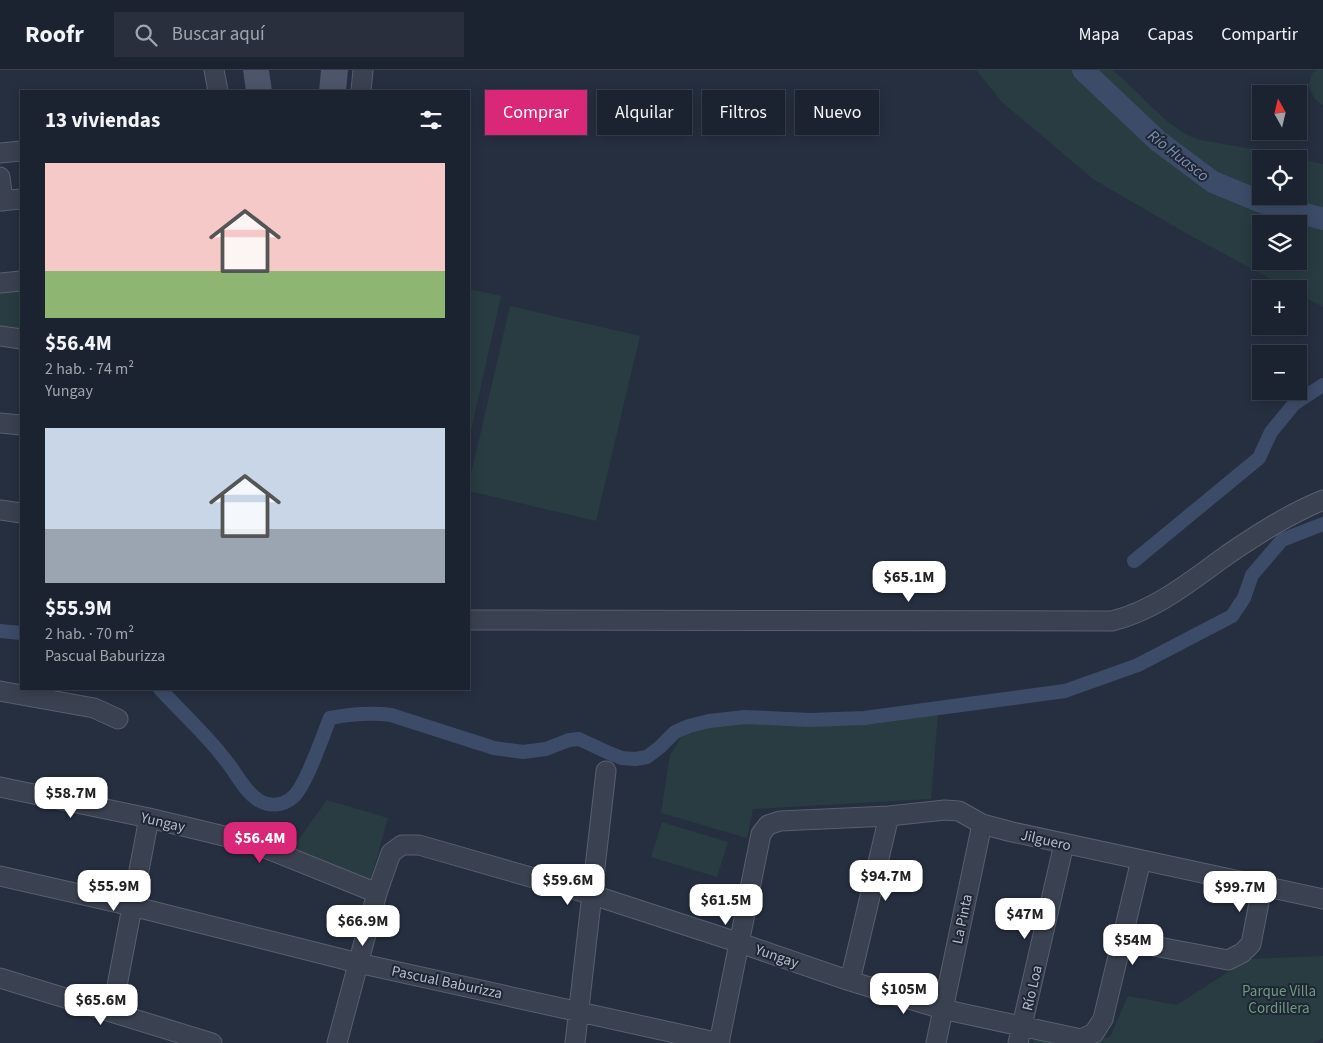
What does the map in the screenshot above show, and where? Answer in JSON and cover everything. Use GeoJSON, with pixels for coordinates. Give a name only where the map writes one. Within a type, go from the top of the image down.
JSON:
{"type":"FeatureCollection","features":[{"type":"Feature","properties":{"kind":"street"},"geometry":{"type":"LineString","coordinates":[[214,70],[218,90]]}},
{"type":"Feature","properties":{"kind":"street"},"geometry":{"type":"LineString","coordinates":[[361,90],[363,70]]}},
{"type":"Feature","properties":{"kind":"street"},"geometry":{"type":"LineString","coordinates":[[0,153],[20,151]]}},
{"type":"Feature","properties":{"kind":"street"},"geometry":{"type":"LineString","coordinates":[[0,176],[8,200]]}},
{"type":"Feature","properties":{"kind":"street"},"geometry":{"type":"LineString","coordinates":[[0,283],[20,281]]}},
{"type":"Feature","properties":{"kind":"street"},"geometry":{"type":"LineString","coordinates":[[0,336],[20,339]]}},
{"type":"Feature","properties":{"kind":"street"},"geometry":{"type":"LineString","coordinates":[[0,423],[20,425]]}},
{"type":"Feature","properties":{"kind":"street"},"geometry":{"type":"LineString","coordinates":[[470,620],[1112,621],[1128,617],[1174,594],[1229,554],[1286,517],[1323,500]]}},
{"type":"Feature","properties":{"kind":"street"},"geometry":{"type":"LineString","coordinates":[[0,510],[20,513]]}},
{"type":"Feature","properties":{"kind":"street"},"geometry":{"type":"LineString","coordinates":[[0,691],[94,708],[118,719]]}},
{"type":"Feature","properties":{"kind":"street"},"geometry":{"type":"LineString","coordinates":[[576,1043],[606,771]]}},
{"type":"Feature","properties":{"kind":"street","name":"Yungay"},"geometry":{"type":"LineString","coordinates":[[0,787],[149,818],[253,843],[377,893],[391,853],[402,845],[418,845],[592,895],[850,981],[1021,1035],[1081,1039],[1094,1033],[1103,1019],[1122,940]]}},
{"type":"Feature","properties":{"kind":"street","name":"Jilguero"},"geometry":{"type":"LineString","coordinates":[[740,943],[761,834],[768,825],[780,821],[889,816],[945,810],[959,811],[982,824],[1064,844],[1323,899]]}},
{"type":"Feature","properties":{"kind":"street"},"geometry":{"type":"LineString","coordinates":[[850,981],[889,816]]}},
{"type":"Feature","properties":{"kind":"street"},"geometry":{"type":"LineString","coordinates":[[112,1012],[149,818]]}},
{"type":"Feature","properties":{"kind":"street","name":"La Pinta"},"geometry":{"type":"LineString","coordinates":[[936,1043],[982,824]]}},
{"type":"Feature","properties":{"kind":"street","name":"Río Loa"},"geometry":{"type":"LineString","coordinates":[[1021,1035],[1064,844]]}},
{"type":"Feature","properties":{"kind":"street"},"geometry":{"type":"LineString","coordinates":[[1140,860],[1122,940],[1228,960],[1242,953],[1251,944],[1262,887]]}},
{"type":"Feature","properties":{"kind":"street","name":"Pascual Baburizza"},"geometry":{"type":"LineString","coordinates":[[0,876],[132,906],[358,963],[719,1043]]}},
{"type":"Feature","properties":{"kind":"street"},"geometry":{"type":"LineString","coordinates":[[337,1043],[377,893]]}},
{"type":"Feature","properties":{"kind":"street"},"geometry":{"type":"LineString","coordinates":[[719,1043],[740,943]]}},
{"type":"Feature","properties":{"kind":"street"},"geometry":{"type":"LineString","coordinates":[[0,978],[212,1043]]}},
{"type":"Feature","properties":{"kind":"green space"},"geometry":{"type":"Polygon","coordinates":[[[976,70],[1112,70],[1167,121],[1191,137],[1257,150],[1252,150],[1252,205],[1307,205],[1307,161],[1323,164],[1323,307],[1307,298],[1307,280],[1272,280],[1254,270],[1307,270],[1307,215],[1252,215],[1252,269],[1093,179],[1002,102],[976,70]]]}},
{"type":"Feature","properties":{"kind":"green space"},"geometry":{"type":"Polygon","coordinates":[[[1323,70],[1323,106],[1314,98],[1308,85],[1313,72],[1323,70]]]}},
{"type":"Feature","properties":{"kind":"green space"},"geometry":{"type":"Polygon","coordinates":[[[20,283],[20,337],[0,334],[0,285],[20,283]]]}},
{"type":"Feature","properties":{"kind":"green space"},"geometry":{"type":"Polygon","coordinates":[[[470,289],[501,296],[470,436],[470,289]]]}},
{"type":"Feature","properties":{"kind":"green space"},"geometry":{"type":"Polygon","coordinates":[[[510,306],[640,336],[596,521],[470,491],[470,479],[510,306]]]}},
{"type":"Feature","properties":{"kind":"green space"},"geometry":{"type":"Polygon","coordinates":[[[938,715],[931,799],[753,809],[747,838],[661,813],[670,755],[682,736],[730,719],[938,715]]]}},
{"type":"Feature","properties":{"kind":"green space"},"geometry":{"type":"Polygon","coordinates":[[[327,800],[388,818],[370,882],[291,850],[327,800]]]}},
{"type":"Feature","properties":{"kind":"green space"},"geometry":{"type":"Polygon","coordinates":[[[662,822],[728,842],[717,877],[651,857],[662,822]]]}},
{"type":"Feature","properties":{"kind":"green space","name":"Parque Villa Cordillera"},"geometry":{"type":"Polygon","coordinates":[[[1323,956],[1323,1038],[1313,1043],[1033,1043],[1035,1038],[1081,1039],[1110,1037],[1128,996],[1177,1005],[1248,959],[1323,956]]]}},
{"type":"Feature","properties":{"kind":"building"},"geometry":{"type":"Polygon","coordinates":[[[243,70],[269,70],[272,90],[246,90],[243,70]]]}},
{"type":"Feature","properties":{"kind":"building"},"geometry":{"type":"Polygon","coordinates":[[[321,70],[348,70],[346,90],[319,90],[321,70]]]}},
{"type":"Feature","properties":{"kind":"waterway","name":"Río Huasco"},"geometry":{"type":"LineString","coordinates":[[1083,70],[1158,141],[1213,182],[1264,203],[1323,219]]}},
{"type":"Feature","properties":{"kind":"waterway"},"geometry":{"type":"LineString","coordinates":[[1134,561],[1259,458],[1271,432],[1294,404],[1323,385]]}},
{"type":"Feature","properties":{"kind":"waterway"},"geometry":{"type":"LineString","coordinates":[[161,690],[212,743],[249,792],[258,800],[272,804],[281,804],[293,797],[298,791],[309,772],[330,718],[345,715],[391,715],[494,748],[523,752],[546,749],[569,740],[579,739],[622,758],[635,759],[647,757],[675,732],[709,721],[745,717],[810,720],[864,718],[1065,691],[1138,665],[1232,616],[1244,598],[1252,575],[1282,540],[1323,524]]}},
{"type":"Feature","properties":{"kind":"waterway"},"geometry":{"type":"LineString","coordinates":[[0,631],[20,633]]}}]}
